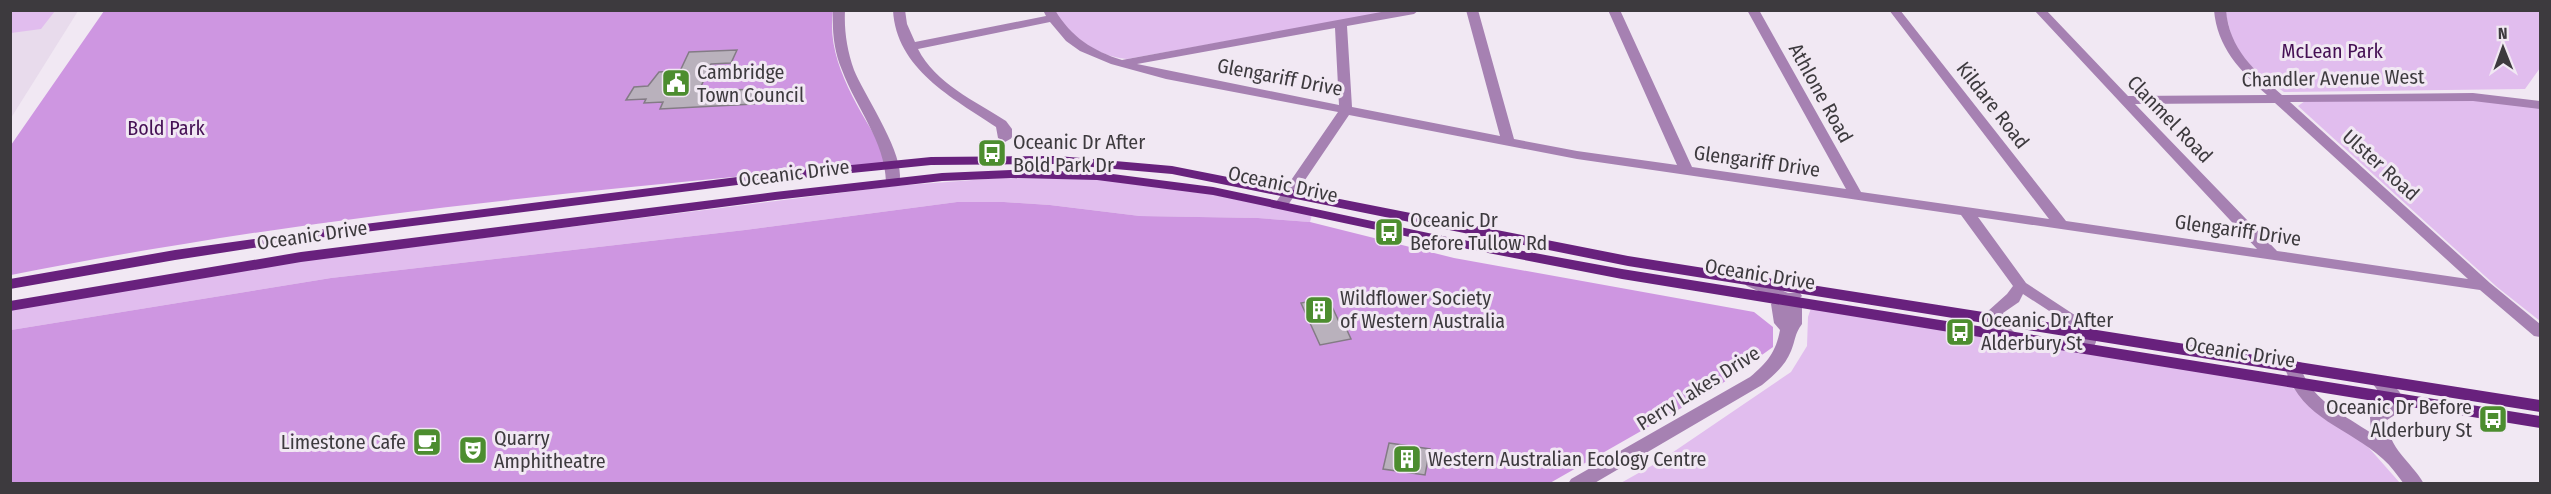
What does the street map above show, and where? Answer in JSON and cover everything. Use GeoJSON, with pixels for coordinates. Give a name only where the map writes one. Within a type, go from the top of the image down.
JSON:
{"type":"FeatureCollection","features":[{"type":"Feature","properties":{"kind":"main road","name":"Oceanic Drive"},"geometry":{"type":"LineString","coordinates":[[10,284],[175,255],[337,231],[893,164],[972,159],[1091,162],[1172,170],[1521,256],[2011,337],[2087,341]]}},
{"type":"Feature","properties":{"kind":"main road","name":"Oceanic Drive"},"geometry":{"type":"LineString","coordinates":[[10,306],[301,257],[893,182],[1011,174],[1097,176],[1286,198],[1554,247],[1996,320],[2087,341],[2297,375],[2395,399],[2541,422]]}},
{"type":"Feature","properties":{"kind":"main road","name":"Oceanic Drive"},"geometry":{"type":"LineString","coordinates":[[2297,375],[2378,380],[2541,406]]}},
{"type":"Feature","properties":{"kind":"street"},"geometry":{"type":"LineString","coordinates":[[839,10],[837,32],[843,60],[893,164],[893,182]]}},
{"type":"Feature","properties":{"kind":"street"},"geometry":{"type":"LineString","coordinates":[[898,10],[899,21],[909,47],[934,80],[1001,124],[1005,129],[1005,138]]}},
{"type":"Feature","properties":{"kind":"street"},"geometry":{"type":"LineString","coordinates":[[1121,63],[1414,10]]}},
{"type":"Feature","properties":{"kind":"street"},"geometry":{"type":"LineString","coordinates":[[1472,10],[1508,141]]}},
{"type":"Feature","properties":{"kind":"street"},"geometry":{"type":"LineString","coordinates":[[1614,10],[1686,170]]}},
{"type":"Feature","properties":{"kind":"street","name":"Athlone Road"},"geometry":{"type":"LineString","coordinates":[[1753,10],[1856,195]]}},
{"type":"Feature","properties":{"kind":"street","name":"Kildare Road"},"geometry":{"type":"LineString","coordinates":[[1894,10],[2061,224]]}},
{"type":"Feature","properties":{"kind":"street","name":"Clanmel Road"},"geometry":{"type":"LineString","coordinates":[[2039,10],[2272,255]]}},
{"type":"Feature","properties":{"kind":"street","name":"Ulster Road"},"geometry":{"type":"LineString","coordinates":[[2220,10],[2220,24],[2226,44],[2251,74],[2485,286],[2541,332]]}},
{"type":"Feature","properties":{"kind":"street"},"geometry":{"type":"LineString","coordinates":[[909,47],[1050,14]]}},
{"type":"Feature","properties":{"kind":"street","name":"Glengariff Drive"},"geometry":{"type":"LineString","coordinates":[[1050,14],[1059,29],[1090,54],[1121,63],[1166,75],[1577,155],[2485,286]]}},
{"type":"Feature","properties":{"kind":"street"},"geometry":{"type":"LineString","coordinates":[[1286,198],[1346,110],[1341,24]]}},
{"type":"Feature","properties":{"kind":"street","name":"Chandler Avenue West"},"geometry":{"type":"LineString","coordinates":[[2125,100],[2473,97],[2541,105]]}},
{"type":"Feature","properties":{"kind":"street"},"geometry":{"type":"LineString","coordinates":[[1965,210],[2021,286],[2088,329],[2087,341]]}},
{"type":"Feature","properties":{"kind":"street"},"geometry":{"type":"LineString","coordinates":[[1725,276],[1768,288],[1789,300],[1796,295],[1817,291]]}},
{"type":"Feature","properties":{"kind":"street"},"geometry":{"type":"LineString","coordinates":[[2011,337],[1996,320],[1995,312],[2013,298],[2021,286]]}},
{"type":"Feature","properties":{"kind":"street","name":"Perry Lakes Drive"},"geometry":{"type":"LineString","coordinates":[[1577,483],[1755,381],[1777,364],[1786,348],[1788,329],[1794,324],[1794,306],[1789,300]]}},
{"type":"Feature","properties":{"kind":"street"},"geometry":{"type":"LineString","coordinates":[[2297,375],[2309,399],[2389,454],[2415,483]]}},
{"type":"Feature","properties":{"kind":"street"},"geometry":{"type":"LineString","coordinates":[[2378,380],[2395,399],[2396,405],[2379,417],[2378,424],[2389,454]]}},
{"type":"Feature","properties":{"kind":"shaded area"},"geometry":{"type":"Polygon","coordinates":[[[11,11],[78,11],[11,118],[11,11]]]}},
{"type":"Feature","properties":{"kind":"green space"},"geometry":{"type":"Polygon","coordinates":[[[10,11],[55,11],[41,29],[11,33],[10,11]]]}},
{"type":"Feature","properties":{"kind":"green space","name":"Bold Park"},"geometry":{"type":"Polygon","coordinates":[[[104,11],[833,11],[832,31],[841,70],[849,90],[890,162],[536,197],[360,218],[162,247],[11,275],[11,145],[104,11]]]}},
{"type":"Feature","properties":{"kind":"green space"},"geometry":{"type":"Polygon","coordinates":[[[1050,11],[1394,11],[1127,59],[1094,49],[1075,36],[1050,11]]]}},
{"type":"Feature","properties":{"kind":"green space","name":"McLean Park"},"geometry":{"type":"Polygon","coordinates":[[[2225,11],[2540,11],[2540,68],[2525,89],[2284,92],[2258,74],[2234,46],[2225,11]]]}},
{"type":"Feature","properties":{"kind":"green space"},"geometry":{"type":"Polygon","coordinates":[[[2481,100],[2540,108],[2540,321],[2497,287],[2298,106],[2305,101],[2481,100]]]}},
{"type":"Feature","properties":{"kind":"green space"},"geometry":{"type":"Polygon","coordinates":[[[1000,178],[1096,179],[1210,194],[1312,215],[1310,222],[1258,218],[1140,216],[1050,205],[957,202],[745,230],[331,278],[11,330],[11,310],[299,261],[894,186],[1000,178]]]}},
{"type":"Feature","properties":{"kind":"green space"},"geometry":{"type":"Polygon","coordinates":[[[957,202],[1050,205],[1140,216],[1258,218],[1310,222],[1454,258],[1754,312],[1773,327],[1773,347],[1713,390],[1550,483],[11,484],[11,330],[331,278],[745,230],[957,202]]]}},
{"type":"Feature","properties":{"kind":"green space"},"geometry":{"type":"Polygon","coordinates":[[[1811,308],[2285,385],[2293,388],[2362,440],[2400,483],[1619,484],[1660,461],[1791,372],[1807,346],[1808,317],[1811,308]]]}},
{"type":"Feature","properties":{"kind":"building","name":"Cambridge Town Council"},"geometry":{"type":"Polygon","coordinates":[[[737,50],[731,63],[711,64],[699,91],[760,89],[754,104],[660,109],[663,102],[644,103],[646,99],[626,100],[634,87],[648,86],[659,72],[680,71],[689,52],[737,50]]]}},
{"type":"Feature","properties":{"kind":"building"},"geometry":{"type":"Polygon","coordinates":[[[1328,298],[1342,328],[1346,328],[1351,339],[1320,345],[1301,303],[1328,298]]]}},
{"type":"Feature","properties":{"kind":"building","name":"Western Australian Ecology Centre"},"geometry":{"type":"Polygon","coordinates":[[[1389,443],[1430,449],[1425,475],[1383,469],[1389,443]]]}},
{"type":"Feature","properties":{"kind":"place","name":"Cambridge Town Council"},"geometry":{"type":"Point","coordinates":[676,83]}},
{"type":"Feature","properties":{"kind":"place","name":"Oceanic Dr After Bold Park Dr"},"geometry":{"type":"Point","coordinates":[992,153]}},
{"type":"Feature","properties":{"kind":"place","name":"Oceanic Dr Before Tullow Rd"},"geometry":{"type":"Point","coordinates":[1389,232]}},
{"type":"Feature","properties":{"kind":"place","name":"Wildflower Society of Western Australia"},"geometry":{"type":"Point","coordinates":[1319,310]}},
{"type":"Feature","properties":{"kind":"place","name":"Oceanic Dr After Alderbury St"},"geometry":{"type":"Point","coordinates":[1960,332]}},
{"type":"Feature","properties":{"kind":"place","name":"Oceanic Dr Before Alderbury St"},"geometry":{"type":"Point","coordinates":[2493,419]}},
{"type":"Feature","properties":{"kind":"place","name":"Limestone Cafe"},"geometry":{"type":"Point","coordinates":[427,442]}},
{"type":"Feature","properties":{"kind":"place","name":"Quarry Amphitheatre"},"geometry":{"type":"Point","coordinates":[473,450]}},
{"type":"Feature","properties":{"kind":"place","name":"Western Australian Ecology Centre"},"geometry":{"type":"Point","coordinates":[1407,459]}}]}
